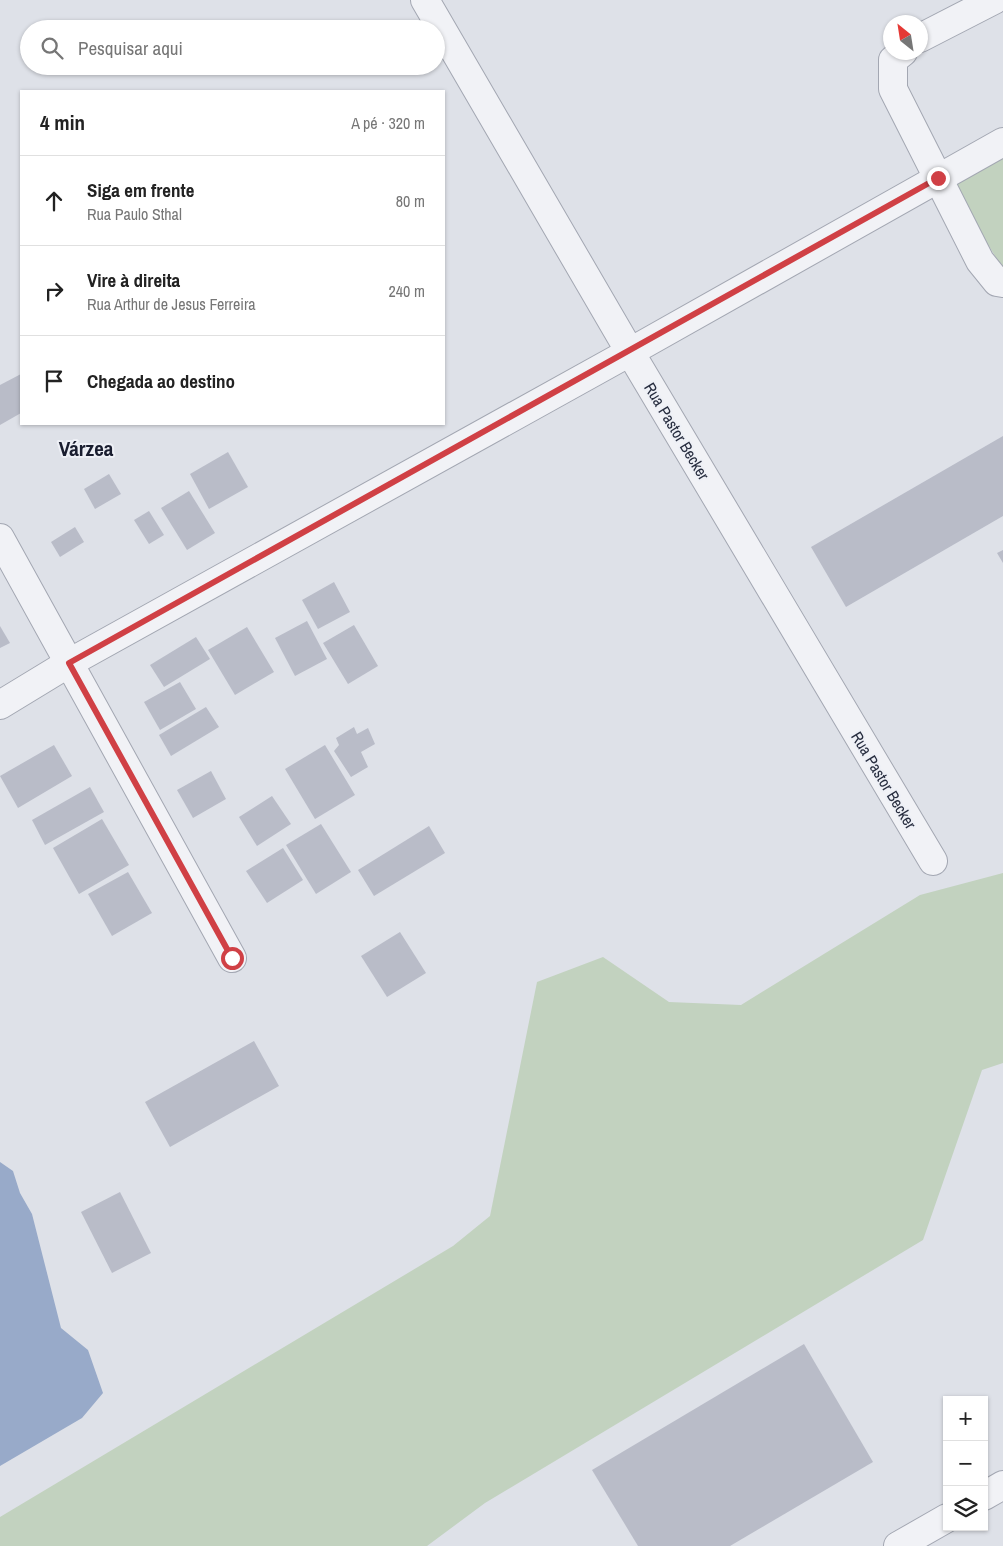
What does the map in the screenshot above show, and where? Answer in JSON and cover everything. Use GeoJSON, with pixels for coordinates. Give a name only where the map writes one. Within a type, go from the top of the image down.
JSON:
{"type":"FeatureCollection","features":[{"type":"Feature","properties":{"kind":"street","name":"Rua Pastor Becker"},"geometry":{"type":"LineString","coordinates":[[425,0],[437,20]]}},
{"type":"Feature","properties":{"kind":"street"},"geometry":{"type":"LineString","coordinates":[[928,34],[994,0]]}},
{"type":"Feature","properties":{"kind":"street","name":"Rua Pastor Becker"},"geometry":{"type":"LineString","coordinates":[[445,34],[630,352],[933,861]]}},
{"type":"Feature","properties":{"kind":"street"},"geometry":{"type":"LineString","coordinates":[[893,60],[893,89],[980,261],[997,282],[1003,282]]}},
{"type":"Feature","properties":{"kind":"street"},"geometry":{"type":"LineString","coordinates":[[0,705],[69,663],[630,352],[1003,142]]}},
{"type":"Feature","properties":{"kind":"street"},"geometry":{"type":"LineString","coordinates":[[0,538],[232,958]]}},
{"type":"Feature","properties":{"kind":"street"},"geometry":{"type":"LineString","coordinates":[[988,1494],[1003,1485]]}},
{"type":"Feature","properties":{"kind":"street"},"geometry":{"type":"LineString","coordinates":[[898,1546],[943,1520]]}},
{"type":"Feature","properties":{"kind":"green space"},"geometry":{"type":"Polygon","coordinates":[[[1003,157],[1003,269],[952,186],[1003,157]]]}},
{"type":"Feature","properties":{"kind":"green space"},"geometry":{"type":"Polygon","coordinates":[[[1003,873],[1003,1063],[982,1070],[923,1240],[485,1503],[427,1546],[0,1546],[0,1517],[453,1246],[490,1216],[537,982],[603,957],[669,1002],[741,1005],[920,895],[1003,873]]]}},
{"type":"Feature","properties":{"kind":"water"},"geometry":{"type":"Polygon","coordinates":[[[0,1162],[13,1171],[20,1193],[32,1214],[61,1328],[88,1350],[103,1393],[82,1418],[0,1466],[0,1162]]]}},
{"type":"Feature","properties":{"kind":"building"},"geometry":{"type":"Polygon","coordinates":[[[20,375],[20,414],[0,425],[0,385],[20,375]]]}},
{"type":"Feature","properties":{"kind":"building"},"geometry":{"type":"Polygon","coordinates":[[[1003,436],[1003,516],[846,607],[811,547],[1003,436]]]}},
{"type":"Feature","properties":{"kind":"building"},"geometry":{"type":"Polygon","coordinates":[[[228,452],[248,487],[209,509],[190,474],[228,452]]]}},
{"type":"Feature","properties":{"kind":"building"},"geometry":{"type":"Polygon","coordinates":[[[109,474],[121,494],[95,509],[84,489],[109,474]]]}},
{"type":"Feature","properties":{"kind":"building"},"geometry":{"type":"Polygon","coordinates":[[[189,491],[215,533],[187,550],[161,508],[189,491]]]}},
{"type":"Feature","properties":{"kind":"building"},"geometry":{"type":"Polygon","coordinates":[[[149,511],[164,535],[149,544],[134,520],[149,511]]]}},
{"type":"Feature","properties":{"kind":"building"},"geometry":{"type":"Polygon","coordinates":[[[75,527],[84,542],[60,557],[51,542],[75,527]]]}},
{"type":"Feature","properties":{"kind":"building"},"geometry":{"type":"Polygon","coordinates":[[[1003,550],[1003,563],[997,553],[1003,550]]]}},
{"type":"Feature","properties":{"kind":"building"},"geometry":{"type":"Polygon","coordinates":[[[334,582],[350,612],[318,629],[302,600],[334,582]]]}},
{"type":"Feature","properties":{"kind":"building"},"geometry":{"type":"Polygon","coordinates":[[[307,621],[327,659],[295,676],[275,638],[307,621]]]}},
{"type":"Feature","properties":{"kind":"building"},"geometry":{"type":"Polygon","coordinates":[[[354,625],[378,666],[348,684],[323,643],[354,625]]]}},
{"type":"Feature","properties":{"kind":"building"},"geometry":{"type":"Polygon","coordinates":[[[0,626],[10,643],[0,648],[0,626]]]}},
{"type":"Feature","properties":{"kind":"building"},"geometry":{"type":"Polygon","coordinates":[[[247,627],[274,672],[235,695],[208,650],[247,627]]]}},
{"type":"Feature","properties":{"kind":"building"},"geometry":{"type":"Polygon","coordinates":[[[196,637],[210,659],[164,687],[150,665],[196,637]]]}},
{"type":"Feature","properties":{"kind":"building"},"geometry":{"type":"Polygon","coordinates":[[[180,682],[196,709],[160,730],[144,702],[180,682]]]}},
{"type":"Feature","properties":{"kind":"building"},"geometry":{"type":"Polygon","coordinates":[[[206,707],[219,727],[171,756],[159,735],[206,707]]]}},
{"type":"Feature","properties":{"kind":"building"},"geometry":{"type":"Polygon","coordinates":[[[354,727],[357,734],[368,728],[375,744],[361,752],[368,767],[351,777],[334,751],[339,745],[336,738],[354,727]]]}},
{"type":"Feature","properties":{"kind":"building"},"geometry":{"type":"Polygon","coordinates":[[[54,745],[72,776],[18,808],[0,776],[54,745]]]}},
{"type":"Feature","properties":{"kind":"building"},"geometry":{"type":"Polygon","coordinates":[[[325,745],[355,795],[315,819],[285,769],[325,745]]]}},
{"type":"Feature","properties":{"kind":"building"},"geometry":{"type":"Polygon","coordinates":[[[211,771],[226,799],[193,818],[177,790],[211,771]]]}},
{"type":"Feature","properties":{"kind":"building"},"geometry":{"type":"Polygon","coordinates":[[[90,787],[104,812],[45,845],[32,820],[90,787]]]}},
{"type":"Feature","properties":{"kind":"building"},"geometry":{"type":"Polygon","coordinates":[[[272,796],[291,824],[257,846],[239,817],[272,796]]]}},
{"type":"Feature","properties":{"kind":"building"},"geometry":{"type":"Polygon","coordinates":[[[102,819],[129,865],[79,894],[53,848],[102,819]]]}},
{"type":"Feature","properties":{"kind":"building"},"geometry":{"type":"Polygon","coordinates":[[[321,824],[351,872],[316,894],[286,845],[321,824]]]}},
{"type":"Feature","properties":{"kind":"building"},"geometry":{"type":"Polygon","coordinates":[[[429,826],[445,853],[374,896],[358,870],[429,826]]]}},
{"type":"Feature","properties":{"kind":"building"},"geometry":{"type":"Polygon","coordinates":[[[283,848],[303,880],[267,903],[246,871],[283,848]]]}},
{"type":"Feature","properties":{"kind":"building"},"geometry":{"type":"Polygon","coordinates":[[[128,872],[152,913],[112,936],[88,894],[128,872]]]}},
{"type":"Feature","properties":{"kind":"building"},"geometry":{"type":"Polygon","coordinates":[[[400,932],[426,973],[387,997],[361,956],[400,932]]]}},
{"type":"Feature","properties":{"kind":"building"},"geometry":{"type":"Polygon","coordinates":[[[254,1041],[279,1086],[170,1147],[145,1102],[254,1041]]]}},
{"type":"Feature","properties":{"kind":"building"},"geometry":{"type":"Polygon","coordinates":[[[120,1192],[151,1253],[112,1273],[81,1212],[120,1192]]]}},
{"type":"Feature","properties":{"kind":"building"},"geometry":{"type":"Polygon","coordinates":[[[804,1344],[873,1462],[730,1546],[638,1546],[592,1470],[804,1344]]]}},
{"type":"Feature","properties":{"kind":"district","name":"Várzea"},"geometry":{"type":"Point","coordinates":[86,448]}},
{"type":"Feature","properties":{"kind":"route"},"geometry":{"type":"LineString","coordinates":[[232,958],[69,663],[630,352],[938,178]]}}]}
